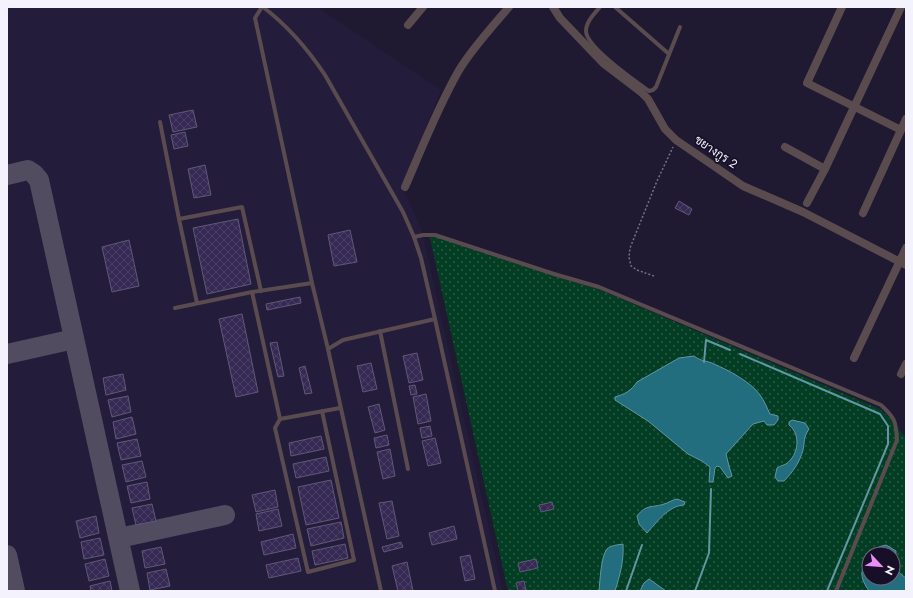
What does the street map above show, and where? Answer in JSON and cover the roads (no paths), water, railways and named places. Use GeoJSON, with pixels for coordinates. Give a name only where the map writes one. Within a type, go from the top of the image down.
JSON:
{"type":"FeatureCollection","features":[{"type":"Feature","properties":{"kind":"street"},"geometry":{"type":"LineString","coordinates":[[408,25],[422,7]]}},
{"type":"Feature","properties":{"kind":"street"},"geometry":{"type":"LineString","coordinates":[[405,187],[442,100],[459,71],[489,30],[509,7]]}},
{"type":"Feature","properties":{"kind":"street","name":"ชยางกูร 2"},"geometry":{"type":"LineString","coordinates":[[553,7],[560,18],[603,63],[648,99],[665,129],[676,140],[743,186],[804,212],[903,264]]}},
{"type":"Feature","properties":{"kind":"street"},"geometry":{"type":"LineString","coordinates":[[842,7],[807,83],[901,130]]}},
{"type":"Feature","properties":{"kind":"street"},"geometry":{"type":"LineString","coordinates":[[807,203],[855,107],[901,7]]}},
{"type":"Feature","properties":{"kind":"street"},"geometry":{"type":"LineString","coordinates":[[863,214],[906,120]]}},
{"type":"Feature","properties":{"kind":"street"},"geometry":{"type":"LineString","coordinates":[[785,147],[825,169]]}},
{"type":"Feature","properties":{"kind":"street"},"geometry":{"type":"LineString","coordinates":[[854,358],[903,264],[906,248]]}},
{"type":"Feature","properties":{"kind":"street"},"geometry":{"type":"LineString","coordinates":[[902,374],[906,364]]}},
{"type":"Feature","properties":{"kind":"lane"},"geometry":{"type":"LineString","coordinates":[[381,591],[312,283],[255,18],[262,7],[279,19],[294,34],[311,54],[325,75],[403,212],[414,237],[435,320],[495,591]]}},
{"type":"Feature","properties":{"kind":"lane"},"geometry":{"type":"LineString","coordinates":[[600,7],[591,18],[587,26],[587,38],[595,48],[624,73],[649,91],[656,87],[680,27]]}},
{"type":"Feature","properties":{"kind":"lane"},"geometry":{"type":"LineString","coordinates":[[615,7],[669,54]]}},
{"type":"Feature","properties":{"kind":"lane"},"geometry":{"type":"LineString","coordinates":[[160,122],[197,303]]}},
{"type":"Feature","properties":{"kind":"lane"},"geometry":{"type":"LineString","coordinates":[[179,219],[242,206],[261,291]]}},
{"type":"Feature","properties":{"kind":"lane"},"geometry":{"type":"LineString","coordinates":[[414,237],[435,235],[598,287],[881,405],[891,414],[896,424],[897,440],[836,591]]}},
{"type":"Feature","properties":{"kind":"lane"},"geometry":{"type":"LineString","coordinates":[[175,308],[252,292],[312,283]]}},
{"type":"Feature","properties":{"kind":"lane"},"geometry":{"type":"LineString","coordinates":[[252,292],[280,419],[275,428],[308,572],[354,560],[322,411]]}},
{"type":"Feature","properties":{"kind":"lane"},"geometry":{"type":"LineString","coordinates":[[328,349],[343,340],[435,320]]}},
{"type":"Feature","properties":{"kind":"lane"},"geometry":{"type":"LineString","coordinates":[[380,331],[408,469]]}},
{"type":"Feature","properties":{"kind":"lane"},"geometry":{"type":"LineString","coordinates":[[280,419],[340,408]]}},
{"type":"Feature","properties":{"kind":"waterway"},"geometry":{"type":"LineString","coordinates":[[704,362],[706,340],[730,350]]}},
{"type":"Feature","properties":{"kind":"waterway"},"geometry":{"type":"LineString","coordinates":[[740,354],[880,414],[888,426],[888,444],[827,591]]}},
{"type":"Feature","properties":{"kind":"waterway"},"geometry":{"type":"LineString","coordinates":[[695,591],[709,553],[711,489]]}},
{"type":"Feature","properties":{"kind":"waterway"},"geometry":{"type":"LineString","coordinates":[[626,591],[642,545]]}}]}
